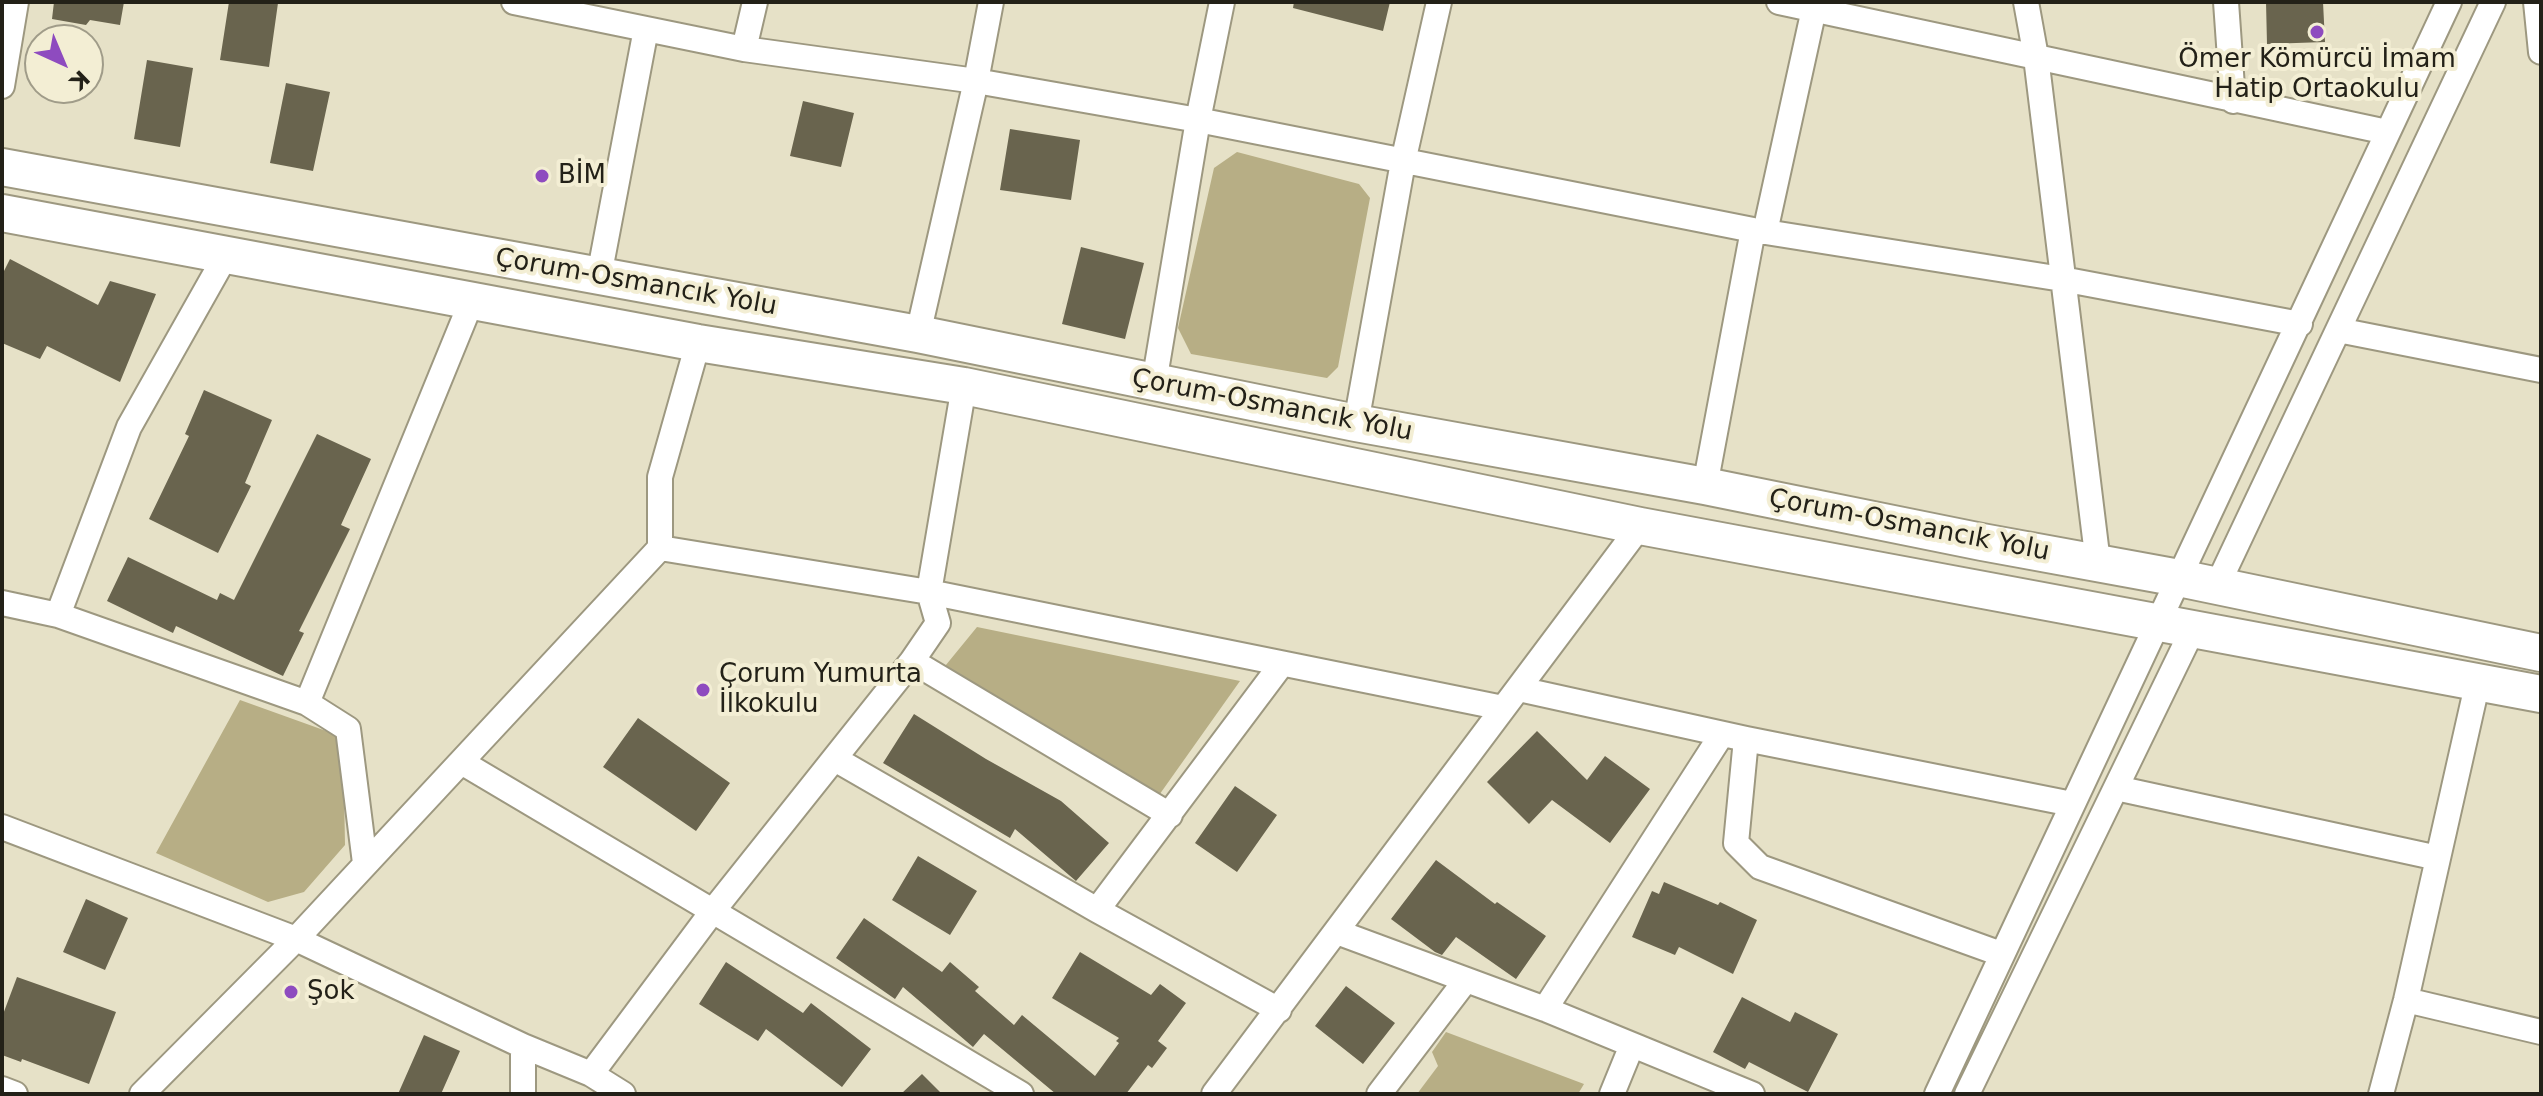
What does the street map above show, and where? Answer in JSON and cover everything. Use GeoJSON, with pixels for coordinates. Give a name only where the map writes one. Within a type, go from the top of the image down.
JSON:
{"type":"FeatureCollection","features":[{"type":"Feature","properties":{"kind":"highway","name":"Çorum-Osmancık Yolu"},"geometry":{"type":"LineString","coordinates":[[2,167],[918,334],[1356,423],[1705,486],[2179,578],[2541,653]]}},
{"type":"Feature","properties":{"kind":"highway","name":"Çorum-Osmancık Yolu"},"geometry":{"type":"LineString","coordinates":[[2,213],[698,343],[964,386],[1640,526],[2541,694]]}},
{"type":"Feature","properties":{"kind":"street"},"geometry":{"type":"LineString","coordinates":[[2,86],[16,2]]}},
{"type":"Feature","properties":{"kind":"street"},"geometry":{"type":"LineString","coordinates":[[514,2],[744,49],[976,81],[1198,120],[1759,231],[2062,279],[2300,324]]}},
{"type":"Feature","properties":{"kind":"street"},"geometry":{"type":"LineString","coordinates":[[744,49],[755,2]]}},
{"type":"Feature","properties":{"kind":"street"},"geometry":{"type":"LineString","coordinates":[[918,334],[991,2]]}},
{"type":"Feature","properties":{"kind":"street"},"geometry":{"type":"LineString","coordinates":[[1154,383],[1198,120],[1222,2]]}},
{"type":"Feature","properties":{"kind":"street"},"geometry":{"type":"LineString","coordinates":[[1356,423],[1403,162],[1439,2]]}},
{"type":"Feature","properties":{"kind":"street"},"geometry":{"type":"LineString","coordinates":[[1779,2],[2387,132]]}},
{"type":"Feature","properties":{"kind":"street"},"geometry":{"type":"LineString","coordinates":[[2026,2],[2036,57],[2098,563]]}},
{"type":"Feature","properties":{"kind":"street"},"geometry":{"type":"LineString","coordinates":[[2226,2],[2233,101]]}},
{"type":"Feature","properties":{"kind":"street"},"geometry":{"type":"LineString","coordinates":[[1937,1094],[2449,2]]}},
{"type":"Feature","properties":{"kind":"street"},"geometry":{"type":"LineString","coordinates":[[2217,586],[2493,2]]}},
{"type":"Feature","properties":{"kind":"street"},"geometry":{"type":"LineString","coordinates":[[2536,2],[2541,52]]}},
{"type":"Feature","properties":{"kind":"street"},"geometry":{"type":"LineString","coordinates":[[1705,486],[1759,231],[1814,9]]}},
{"type":"Feature","properties":{"kind":"street"},"geometry":{"type":"LineString","coordinates":[[599,276],[646,29]]}},
{"type":"Feature","properties":{"kind":"street"},"geometry":{"type":"LineString","coordinates":[[58,615],[129,427],[226,255]]}},
{"type":"Feature","properties":{"kind":"street"},"geometry":{"type":"LineString","coordinates":[[307,703],[472,300]]}},
{"type":"Feature","properties":{"kind":"street"},"geometry":{"type":"LineString","coordinates":[[2338,330],[2541,370]]}},
{"type":"Feature","properties":{"kind":"street"},"geometry":{"type":"LineString","coordinates":[[142,1094],[296,939],[463,763],[660,548],[660,477],[698,343]]}},
{"type":"Feature","properties":{"kind":"street"},"geometry":{"type":"LineString","coordinates":[[591,1074],[712,912],[912,661],[938,623],[929,592],[964,386]]}},
{"type":"Feature","properties":{"kind":"street"},"geometry":{"type":"LineString","coordinates":[[1214,1094],[1640,526]]}},
{"type":"Feature","properties":{"kind":"street"},"geometry":{"type":"LineString","coordinates":[[660,548],[929,592],[1503,708]]}},
{"type":"Feature","properties":{"kind":"street"},"geometry":{"type":"LineString","coordinates":[[3,605],[58,615],[307,703],[348,729],[365,863]]}},
{"type":"Feature","properties":{"kind":"street"},"geometry":{"type":"LineString","coordinates":[[1967,1094],[2193,629]]}},
{"type":"Feature","properties":{"kind":"street"},"geometry":{"type":"LineString","coordinates":[[912,661],[1170,815]]}},
{"type":"Feature","properties":{"kind":"street"},"geometry":{"type":"LineString","coordinates":[[1097,910],[1281,665]]}},
{"type":"Feature","properties":{"kind":"street"},"geometry":{"type":"LineString","coordinates":[[2381,1094],[2406,1000],[2478,681]]}},
{"type":"Feature","properties":{"kind":"street"},"geometry":{"type":"LineString","coordinates":[[1519,689],[1746,739],[2072,804]]}},
{"type":"Feature","properties":{"kind":"street"},"geometry":{"type":"LineString","coordinates":[[1545,1009],[1722,734]]}},
{"type":"Feature","properties":{"kind":"street"},"geometry":{"type":"LineString","coordinates":[[1746,739],[1736,843],[1760,867],[2001,954]]}},
{"type":"Feature","properties":{"kind":"street"},"geometry":{"type":"LineString","coordinates":[[835,759],[1097,910],[1279,1010]]}},
{"type":"Feature","properties":{"kind":"street"},"geometry":{"type":"LineString","coordinates":[[463,763],[1021,1094]]}},
{"type":"Feature","properties":{"kind":"street"},"geometry":{"type":"LineString","coordinates":[[2116,788],[2438,858]]}},
{"type":"Feature","properties":{"kind":"street"},"geometry":{"type":"LineString","coordinates":[[2,827],[296,939],[523,1046],[591,1074],[623,1094]]}},
{"type":"Feature","properties":{"kind":"street"},"geometry":{"type":"LineString","coordinates":[[1337,932],[1545,1009],[1752,1094]]}},
{"type":"Feature","properties":{"kind":"street"},"geometry":{"type":"LineString","coordinates":[[1379,1094],[1466,980]]}},
{"type":"Feature","properties":{"kind":"street"},"geometry":{"type":"LineString","coordinates":[[2406,1000],[2541,1032]]}},
{"type":"Feature","properties":{"kind":"street"},"geometry":{"type":"LineString","coordinates":[[1612,1094],[1632,1045]]}},
{"type":"Feature","properties":{"kind":"street"},"geometry":{"type":"LineString","coordinates":[[523,1046],[523,1094]]}},
{"type":"Feature","properties":{"kind":"street"},"geometry":{"type":"LineString","coordinates":[[2,1089],[15,1094]]}},
{"type":"Feature","properties":{"kind":"shaded area"},"geometry":{"type":"Polygon","coordinates":[[[1237,152],[1359,184],[1370,198],[1338,367],[1327,378],[1191,354],[1178,328],[1214,168],[1237,152]]]}},
{"type":"Feature","properties":{"kind":"shaded area"},"geometry":{"type":"Polygon","coordinates":[[[977,627],[1240,681],[1157,798],[941,671],[977,627]]]}},
{"type":"Feature","properties":{"kind":"shaded area"},"geometry":{"type":"Polygon","coordinates":[[[240,700],[343,737],[345,845],[304,892],[268,902],[156,853],[240,700]]]}},
{"type":"Feature","properties":{"kind":"shaded area"},"geometry":{"type":"Polygon","coordinates":[[[1446,1032],[1584,1084],[1578,1094],[1417,1094],[1438,1066],[1432,1052],[1446,1032]]]}},
{"type":"Feature","properties":{"kind":"building"},"geometry":{"type":"Polygon","coordinates":[[[54,2],[124,2],[120,25],[90,20],[87,24],[80,24],[52,19],[54,2]]]}},
{"type":"Feature","properties":{"kind":"building"},"geometry":{"type":"Polygon","coordinates":[[[229,2],[278,3],[269,67],[220,60],[229,2]]]}},
{"type":"Feature","properties":{"kind":"building"},"geometry":{"type":"Polygon","coordinates":[[[1294,2],[1390,2],[1383,31],[1293,8],[1294,2]]]}},
{"type":"Feature","properties":{"kind":"building"},"geometry":{"type":"Polygon","coordinates":[[[2266,2],[2323,2],[2325,42],[2267,44],[2266,2]]]}},
{"type":"Feature","properties":{"kind":"building"},"geometry":{"type":"Polygon","coordinates":[[[147,60],[193,68],[180,147],[134,139],[147,60]]]}},
{"type":"Feature","properties":{"kind":"building"},"geometry":{"type":"Polygon","coordinates":[[[286,83],[330,92],[313,171],[270,163],[286,83]]]}},
{"type":"Feature","properties":{"kind":"building"},"geometry":{"type":"Polygon","coordinates":[[[803,101],[854,113],[841,167],[790,156],[803,101]]]}},
{"type":"Feature","properties":{"kind":"building"},"geometry":{"type":"Polygon","coordinates":[[[1010,129],[1080,140],[1071,200],[1000,190],[1010,129]]]}},
{"type":"Feature","properties":{"kind":"building"},"geometry":{"type":"Polygon","coordinates":[[[1081,247],[1144,263],[1125,339],[1062,324],[1081,247]]]}},
{"type":"Feature","properties":{"kind":"building"},"geometry":{"type":"Polygon","coordinates":[[[10,259],[98,305],[110,281],[156,294],[120,382],[47,346],[40,359],[2,343],[2,275],[10,259]]]}},
{"type":"Feature","properties":{"kind":"building"},"geometry":{"type":"Polygon","coordinates":[[[204,390],[272,420],[245,483],[251,486],[218,553],[149,519],[189,436],[185,434],[204,390]]]}},
{"type":"Feature","properties":{"kind":"building"},"geometry":{"type":"Polygon","coordinates":[[[317,434],[371,459],[341,525],[350,529],[299,631],[304,633],[283,676],[176,626],[173,633],[107,601],[128,557],[217,600],[220,593],[234,600],[317,434]]]}},
{"type":"Feature","properties":{"kind":"building"},"geometry":{"type":"Polygon","coordinates":[[[914,714],[1061,801],[1109,843],[1076,881],[1015,829],[1010,838],[883,763],[914,714]]]}},
{"type":"Feature","properties":{"kind":"building","name":"Çorum Yumurta İlkokulu"},"geometry":{"type":"Polygon","coordinates":[[[638,718],[730,783],[696,831],[603,767],[638,718]]]}},
{"type":"Feature","properties":{"kind":"building"},"geometry":{"type":"Polygon","coordinates":[[[1537,731],[1587,780],[1605,756],[1650,789],[1610,843],[1552,800],[1529,824],[1487,782],[1537,731]]]}},
{"type":"Feature","properties":{"kind":"building"},"geometry":{"type":"Polygon","coordinates":[[[1235,786],[1277,815],[1237,872],[1195,843],[1235,786]]]}},
{"type":"Feature","properties":{"kind":"building"},"geometry":{"type":"Polygon","coordinates":[[[918,856],[977,891],[950,935],[892,900],[918,856]]]}},
{"type":"Feature","properties":{"kind":"building"},"geometry":{"type":"Polygon","coordinates":[[[1436,860],[1495,904],[1497,902],[1546,936],[1516,979],[1456,937],[1442,955],[1391,919],[1436,860]]]}},
{"type":"Feature","properties":{"kind":"building"},"geometry":{"type":"Polygon","coordinates":[[[1664,882],[1718,905],[1720,902],[1757,920],[1733,974],[1679,947],[1675,955],[1632,937],[1652,891],[1659,894],[1664,882]]]}},
{"type":"Feature","properties":{"kind":"building"},"geometry":{"type":"Polygon","coordinates":[[[86,899],[128,918],[105,970],[63,952],[86,899]]]}},
{"type":"Feature","properties":{"kind":"building"},"geometry":{"type":"Polygon","coordinates":[[[864,918],[942,972],[950,962],[979,987],[975,991],[1014,1025],[1022,1015],[1095,1076],[1119,1043],[1116,1041],[1119,1038],[1052,998],[1080,952],[1151,995],[1160,984],[1186,1003],[1158,1041],[1167,1048],[1152,1068],[1148,1065],[1126,1094],[1056,1094],[984,1034],[973,1047],[903,987],[895,999],[836,958],[864,918]]]}},
{"type":"Feature","properties":{"kind":"building"},"geometry":{"type":"Polygon","coordinates":[[[726,962],[803,1013],[811,1003],[871,1049],[842,1087],[766,1029],[758,1041],[699,1004],[726,962]]]}},
{"type":"Feature","properties":{"kind":"building"},"geometry":{"type":"Polygon","coordinates":[[[17,977],[116,1012],[89,1084],[22,1059],[21,1062],[2,1055],[2,1017],[17,977]]]}},
{"type":"Feature","properties":{"kind":"building"},"geometry":{"type":"Polygon","coordinates":[[[1346,986],[1395,1023],[1363,1064],[1315,1026],[1346,986]]]}},
{"type":"Feature","properties":{"kind":"building"},"geometry":{"type":"Polygon","coordinates":[[[1742,997],[1790,1022],[1795,1012],[1838,1034],[1808,1092],[1749,1062],[1745,1069],[1713,1052],[1742,997]]]}},
{"type":"Feature","properties":{"kind":"building"},"geometry":{"type":"Polygon","coordinates":[[[424,1035],[460,1051],[441,1094],[398,1094],[424,1035]]]}},
{"type":"Feature","properties":{"kind":"building"},"geometry":{"type":"Polygon","coordinates":[[[922,1074],[942,1094],[901,1094],[922,1074]]]}},
{"type":"Feature","properties":{"kind":"place","name":"Ömer Kömürcü İmam Hatip Ortaokulu"},"geometry":{"type":"Point","coordinates":[2317,32]}},
{"type":"Feature","properties":{"kind":"place","name":"BİM"},"geometry":{"type":"Point","coordinates":[542,176]}},
{"type":"Feature","properties":{"kind":"place","name":"Çorum Yumurta İlkokulu"},"geometry":{"type":"Point","coordinates":[703,690]}},
{"type":"Feature","properties":{"kind":"place","name":"Şok"},"geometry":{"type":"Point","coordinates":[291,992]}}]}
